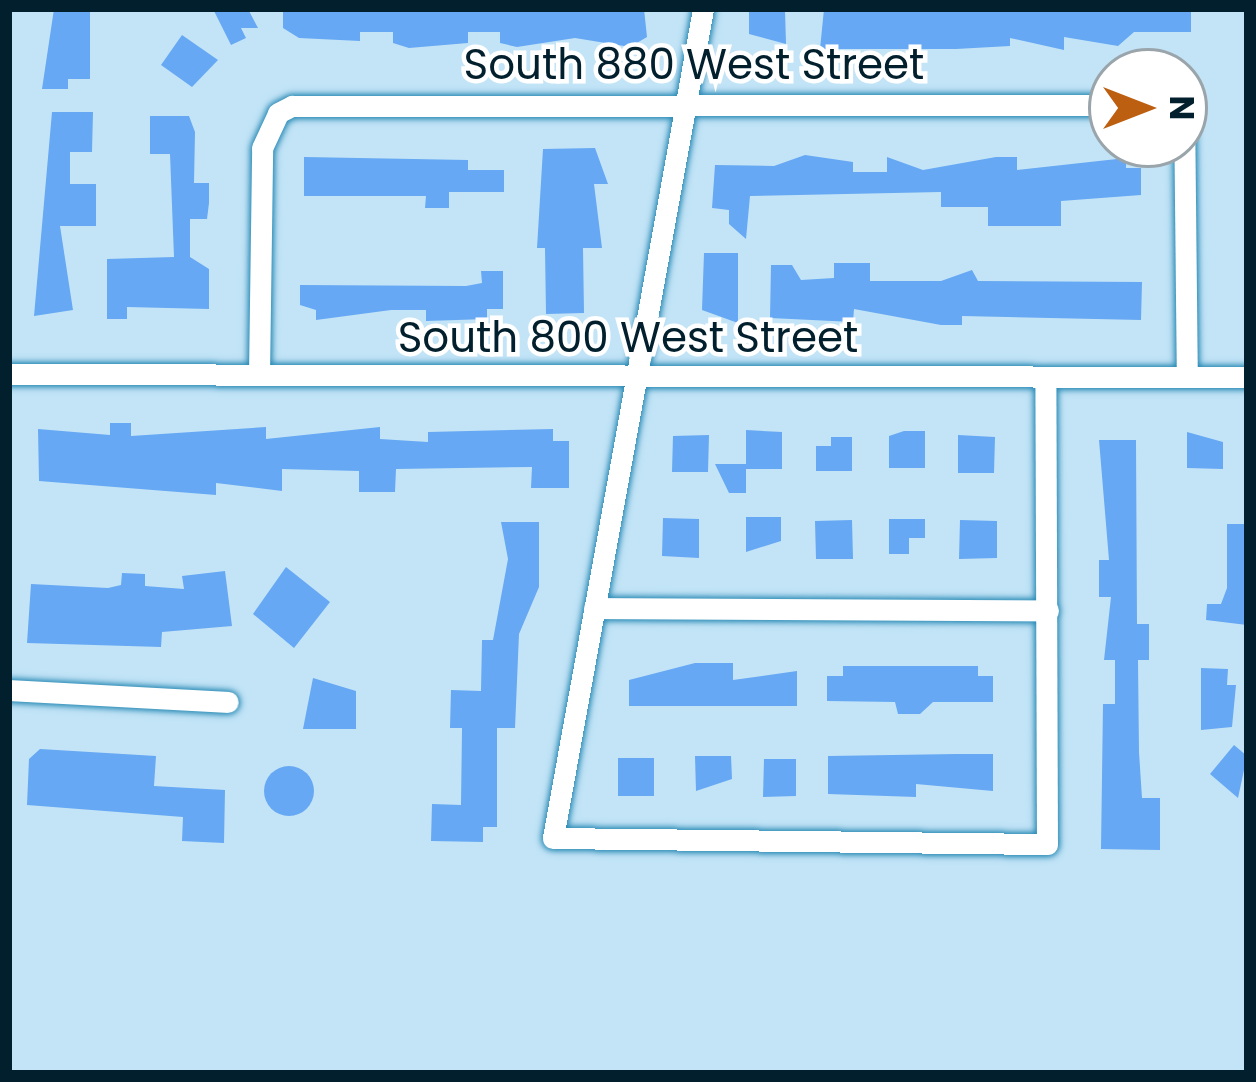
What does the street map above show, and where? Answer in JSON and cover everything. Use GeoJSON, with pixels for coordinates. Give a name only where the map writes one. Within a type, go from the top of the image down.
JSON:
{"type":"FeatureCollection","features":[{"type":"Feature","properties":{"kind":"street"},"geometry":{"type":"LineString","coordinates":[[704,9],[553,838],[1047,844],[1046,379]]}},
{"type":"Feature","properties":{"kind":"street","name":"South 880 West Street"},"geometry":{"type":"LineString","coordinates":[[259,376],[262,148],[278,113],[312,102],[1088,105]]}},
{"type":"Feature","properties":{"kind":"street"},"geometry":{"type":"LineString","coordinates":[[1185,168],[1187,376]]}},
{"type":"Feature","properties":{"kind":"street","name":"South 800 West Street"},"geometry":{"type":"LineString","coordinates":[[9,374],[1247,377]]}},
{"type":"Feature","properties":{"kind":"street"},"geometry":{"type":"LineString","coordinates":[[594,608],[1048,610]]}},
{"type":"Feature","properties":{"kind":"street"},"geometry":{"type":"LineString","coordinates":[[9,690],[228,702]]}},
{"type":"Feature","properties":{"kind":"building"},"geometry":{"type":"Polygon","coordinates":[[[54,9],[90,9],[90,79],[68,79],[68,89],[42,89],[54,9]]]}},
{"type":"Feature","properties":{"kind":"building"},"geometry":{"type":"Polygon","coordinates":[[[213,9],[248,9],[258,28],[241,28],[246,38],[231,45],[213,9]]]}},
{"type":"Feature","properties":{"kind":"building"},"geometry":{"type":"Polygon","coordinates":[[[283,9],[644,9],[647,37],[630,47],[575,38],[517,47],[500,43],[500,32],[468,32],[468,43],[409,48],[393,43],[393,32],[360,32],[360,41],[299,38],[283,28],[283,9]]]}},
{"type":"Feature","properties":{"kind":"building"},"geometry":{"type":"Polygon","coordinates":[[[824,9],[1191,9],[1191,32],[1134,32],[1118,46],[1064,37],[1064,50],[1010,38],[1010,46],[820,49],[824,9]]]}},
{"type":"Feature","properties":{"kind":"building"},"geometry":{"type":"Polygon","coordinates":[[[749,10],[785,10],[786,44],[749,34],[749,10]]]}},
{"type":"Feature","properties":{"kind":"building"},"geometry":{"type":"Polygon","coordinates":[[[182,35],[218,60],[192,87],[161,65],[182,35]]]}},
{"type":"Feature","properties":{"kind":"building"},"geometry":{"type":"Polygon","coordinates":[[[52,112],[93,112],[92,152],[70,152],[70,184],[96,184],[96,226],[60,226],[73,310],[34,316],[52,112]]]}},
{"type":"Feature","properties":{"kind":"building"},"geometry":{"type":"Polygon","coordinates":[[[150,116],[189,116],[195,132],[194,183],[209,183],[209,203],[207,219],[190,219],[190,257],[209,269],[209,309],[127,307],[127,319],[107,319],[107,259],[174,257],[170,154],[150,154],[150,116]]]}},
{"type":"Feature","properties":{"kind":"building"},"geometry":{"type":"Polygon","coordinates":[[[595,148],[608,184],[594,184],[602,248],[583,248],[584,313],[546,314],[545,248],[537,248],[543,149],[595,148]]]}},
{"type":"Feature","properties":{"kind":"building"},"geometry":{"type":"Polygon","coordinates":[[[805,155],[853,162],[853,172],[887,172],[887,157],[923,170],[996,157],[1017,157],[1017,170],[1088,162],[1088,168],[1141,168],[1141,195],[1061,201],[1061,226],[988,226],[988,207],[941,207],[941,192],[750,196],[746,239],[729,224],[729,210],[712,208],[715,165],[774,166],[805,155]]]}},
{"type":"Feature","properties":{"kind":"building"},"geometry":{"type":"Polygon","coordinates":[[[304,157],[468,160],[468,170],[504,170],[504,192],[449,192],[449,208],[425,208],[426,196],[304,196],[304,157]]]}},
{"type":"Feature","properties":{"kind":"building"},"geometry":{"type":"Polygon","coordinates":[[[704,253],[738,253],[738,323],[702,310],[704,253]]]}},
{"type":"Feature","properties":{"kind":"building"},"geometry":{"type":"Polygon","coordinates":[[[834,263],[870,263],[870,281],[941,281],[972,270],[978,281],[1142,282],[1141,320],[962,316],[962,325],[941,325],[854,309],[853,322],[770,318],[771,265],[792,265],[801,280],[834,278],[834,263]]]}},
{"type":"Feature","properties":{"kind":"building"},"geometry":{"type":"Polygon","coordinates":[[[481,271],[503,271],[503,309],[487,309],[487,319],[426,321],[426,310],[391,310],[316,320],[316,310],[300,305],[300,285],[466,286],[482,283],[481,271]]]}},
{"type":"Feature","properties":{"kind":"building"},"geometry":{"type":"Polygon","coordinates":[[[110,423],[131,423],[131,436],[266,427],[266,439],[380,427],[380,439],[428,442],[428,432],[553,429],[553,441],[569,441],[569,488],[531,488],[532,467],[396,469],[395,492],[359,492],[359,471],[282,469],[282,491],[216,483],[216,495],[39,481],[38,429],[110,435],[110,423]]]}},
{"type":"Feature","properties":{"kind":"building"},"geometry":{"type":"Polygon","coordinates":[[[746,430],[782,432],[782,469],[746,469],[746,493],[729,493],[715,464],[746,464],[746,430]]]}},
{"type":"Feature","properties":{"kind":"building"},"geometry":{"type":"Polygon","coordinates":[[[925,431],[925,468],[889,468],[889,436],[925,431]]]}},
{"type":"Feature","properties":{"kind":"building"},"geometry":{"type":"Polygon","coordinates":[[[1187,432],[1223,442],[1223,469],[1187,468],[1187,432]]]}},
{"type":"Feature","properties":{"kind":"building"},"geometry":{"type":"Polygon","coordinates":[[[709,435],[708,472],[672,472],[673,436],[709,435]]]}},
{"type":"Feature","properties":{"kind":"building"},"geometry":{"type":"Polygon","coordinates":[[[958,435],[995,437],[994,473],[958,473],[958,435]]]}},
{"type":"Feature","properties":{"kind":"building"},"geometry":{"type":"Polygon","coordinates":[[[831,437],[852,437],[852,471],[816,471],[816,446],[831,446],[831,437]]]}},
{"type":"Feature","properties":{"kind":"building"},"geometry":{"type":"Polygon","coordinates":[[[1099,440],[1136,440],[1137,624],[1149,624],[1149,660],[1138,660],[1139,752],[1142,798],[1160,798],[1160,850],[1101,849],[1103,704],[1115,704],[1115,660],[1104,660],[1111,597],[1099,597],[1099,560],[1109,560],[1099,440]]]}},
{"type":"Feature","properties":{"kind":"building"},"geometry":{"type":"Polygon","coordinates":[[[746,517],[781,517],[781,541],[746,552],[746,517]]]}},
{"type":"Feature","properties":{"kind":"building"},"geometry":{"type":"Polygon","coordinates":[[[663,518],[699,519],[699,558],[662,556],[663,518]]]}},
{"type":"Feature","properties":{"kind":"building"},"geometry":{"type":"Polygon","coordinates":[[[889,519],[925,519],[925,538],[909,538],[909,554],[889,554],[889,519]]]}},
{"type":"Feature","properties":{"kind":"building"},"geometry":{"type":"Polygon","coordinates":[[[852,520],[853,559],[816,559],[815,521],[852,520]]]}},
{"type":"Feature","properties":{"kind":"building"},"geometry":{"type":"Polygon","coordinates":[[[960,520],[997,521],[997,558],[959,559],[960,520]]]}},
{"type":"Feature","properties":{"kind":"building"},"geometry":{"type":"Polygon","coordinates":[[[501,522],[539,522],[539,587],[519,634],[515,728],[497,728],[497,827],[483,827],[483,842],[431,841],[432,804],[461,805],[462,728],[450,728],[451,690],[481,691],[482,640],[493,640],[508,559],[501,522]]]}},
{"type":"Feature","properties":{"kind":"building"},"geometry":{"type":"Polygon","coordinates":[[[1227,524],[1247,524],[1247,625],[1206,620],[1207,604],[1221,604],[1227,588],[1227,524]]]}},
{"type":"Feature","properties":{"kind":"building"},"geometry":{"type":"Polygon","coordinates":[[[286,567],[330,602],[294,648],[253,614],[286,567]]]}},
{"type":"Feature","properties":{"kind":"building"},"geometry":{"type":"Polygon","coordinates":[[[225,571],[232,626],[162,632],[161,647],[27,643],[31,584],[108,588],[121,585],[122,573],[145,574],[145,586],[184,589],[182,576],[225,571]]]}},
{"type":"Feature","properties":{"kind":"building"},"geometry":{"type":"Polygon","coordinates":[[[695,663],[733,663],[733,680],[797,671],[797,706],[629,706],[629,680],[695,663]]]}},
{"type":"Feature","properties":{"kind":"building"},"geometry":{"type":"Polygon","coordinates":[[[843,666],[978,666],[978,676],[993,676],[993,702],[933,702],[920,714],[898,714],[895,702],[827,701],[827,676],[843,676],[843,666]]]}},
{"type":"Feature","properties":{"kind":"building"},"geometry":{"type":"Polygon","coordinates":[[[1201,668],[1228,669],[1227,685],[1236,685],[1232,727],[1201,730],[1201,668]]]}},
{"type":"Feature","properties":{"kind":"building"},"geometry":{"type":"Polygon","coordinates":[[[313,678],[356,691],[356,729],[303,729],[313,678]]]}},
{"type":"Feature","properties":{"kind":"building"},"geometry":{"type":"Polygon","coordinates":[[[1234,745],[1247,756],[1238,798],[1210,774],[1234,745]]]}},
{"type":"Feature","properties":{"kind":"building"},"geometry":{"type":"Polygon","coordinates":[[[40,749],[156,756],[154,786],[225,790],[224,843],[182,841],[183,817],[27,805],[29,759],[40,749]]]}},
{"type":"Feature","properties":{"kind":"building"},"geometry":{"type":"Polygon","coordinates":[[[993,754],[993,791],[916,784],[916,797],[828,794],[828,756],[993,754]]]}},
{"type":"Feature","properties":{"kind":"building"},"geometry":{"type":"Polygon","coordinates":[[[695,756],[731,756],[732,779],[696,791],[695,756]]]}},
{"type":"Feature","properties":{"kind":"building"},"geometry":{"type":"Polygon","coordinates":[[[618,758],[654,758],[654,796],[618,796],[618,758]]]}},
{"type":"Feature","properties":{"kind":"building"},"geometry":{"type":"Polygon","coordinates":[[[764,759],[796,759],[796,796],[763,797],[764,759]]]}},
{"type":"Feature","properties":{"kind":"building"},"geometry":{"type":"Polygon","coordinates":[[[289,766],[306,774],[314,791],[306,808],[289,816],[272,808],[264,791],[272,774],[289,766]]]}}]}
